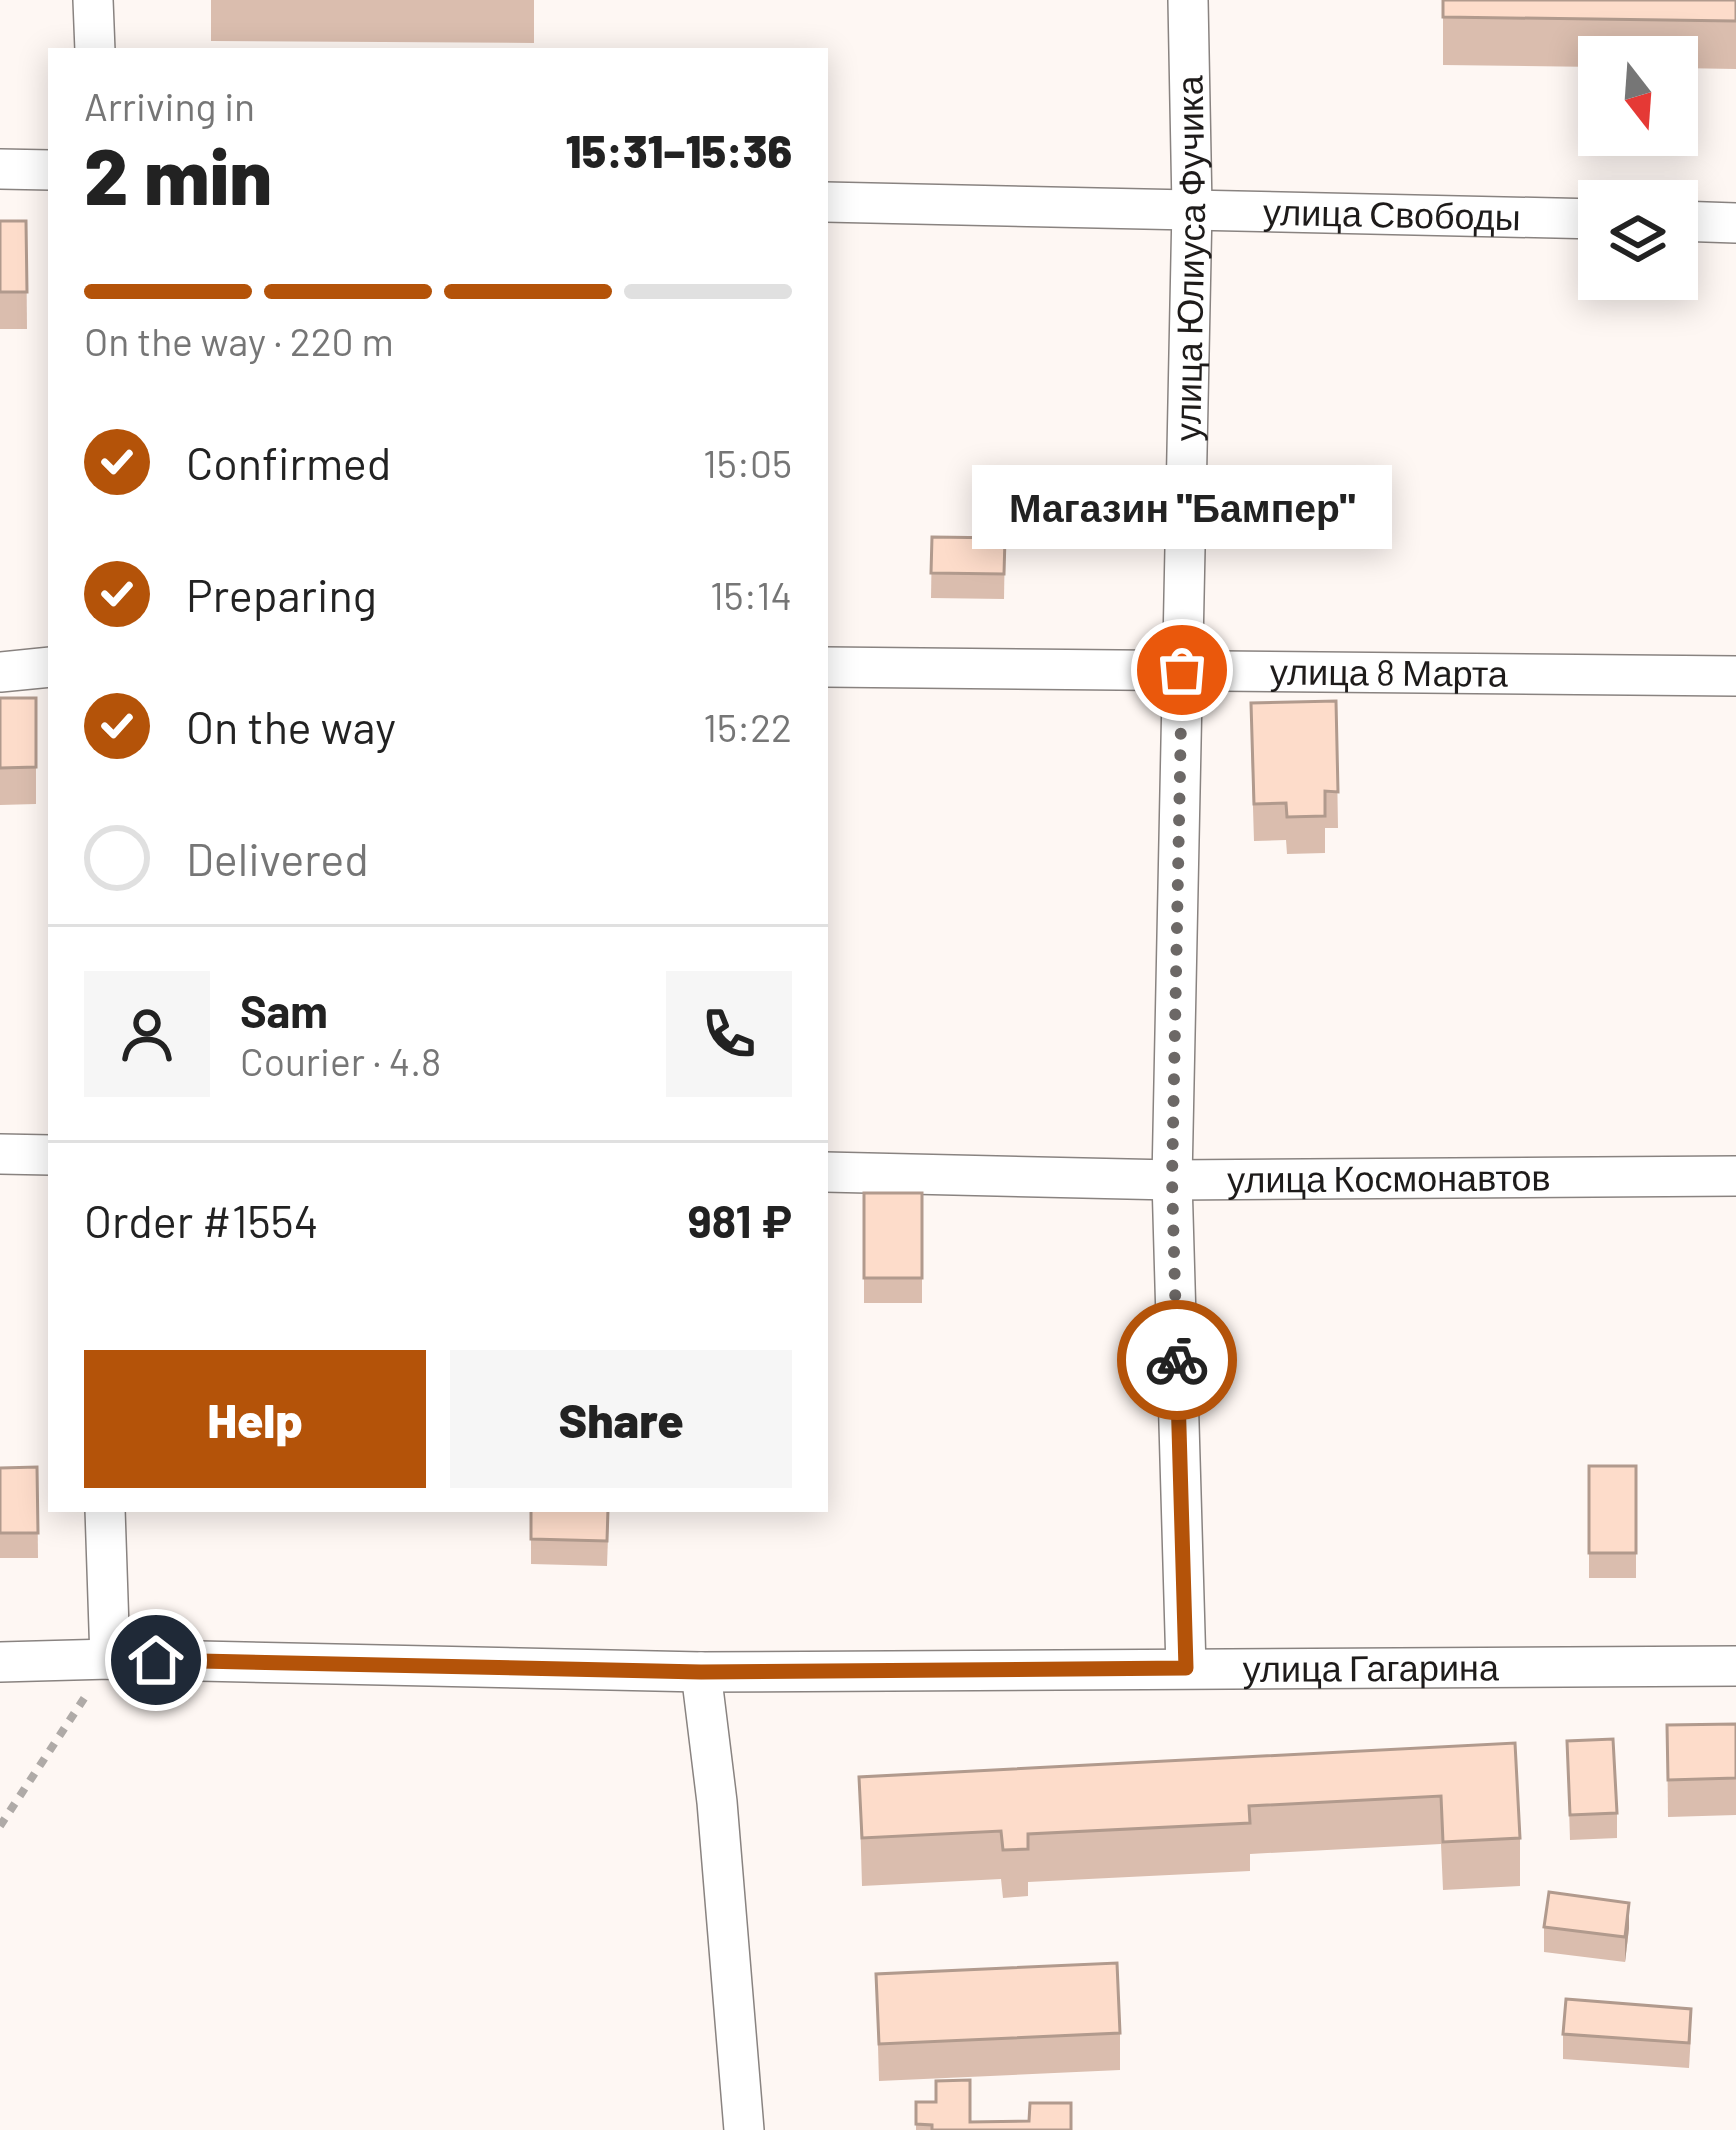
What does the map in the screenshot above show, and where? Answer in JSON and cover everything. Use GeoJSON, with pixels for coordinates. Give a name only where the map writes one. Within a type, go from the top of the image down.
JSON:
{"type":"FeatureCollection","features":[{"type":"Feature","properties":{"kind":"street"},"geometry":{"type":"LineString","coordinates":[[93,0],[95,48]]}},
{"type":"Feature","properties":{"kind":"street","name":"улица Юлиуса Фучика"},"geometry":{"type":"LineString","coordinates":[[1186,1668],[1172,1180],[1192,208],[1188,0]]}},
{"type":"Feature","properties":{"kind":"street"},"geometry":{"type":"LineString","coordinates":[[0,169],[48,170]]}},
{"type":"Feature","properties":{"kind":"street","name":"улица Свободы"},"geometry":{"type":"LineString","coordinates":[[828,202],[1578,218]]}},
{"type":"Feature","properties":{"kind":"street"},"geometry":{"type":"LineString","coordinates":[[1698,222],[1736,223]]}},
{"type":"Feature","properties":{"kind":"street"},"geometry":{"type":"LineString","coordinates":[[0,672],[48,667]]}},
{"type":"Feature","properties":{"kind":"street","name":"улица 8 Марта"},"geometry":{"type":"LineString","coordinates":[[828,668],[1736,676]]}},
{"type":"Feature","properties":{"kind":"street"},"geometry":{"type":"LineString","coordinates":[[0,1154],[48,1155]]}},
{"type":"Feature","properties":{"kind":"street","name":"улица Космонавтов"},"geometry":{"type":"LineString","coordinates":[[828,1172],[1172,1180],[1736,1176]]}},
{"type":"Feature","properties":{"kind":"street"},"geometry":{"type":"LineString","coordinates":[[105,1512],[110,1659]]}},
{"type":"Feature","properties":{"kind":"street","name":"улица Гагарина"},"geometry":{"type":"LineString","coordinates":[[0,1662],[110,1659],[701,1672],[1736,1666]]}},
{"type":"Feature","properties":{"kind":"street"},"geometry":{"type":"LineString","coordinates":[[701,1672],[718,1802],[744,2130]]}},
{"type":"Feature","properties":{"kind":"path"},"geometry":{"type":"LineString","coordinates":[[0,1826],[110,1659]]}},
{"type":"Feature","properties":{"kind":"building"},"geometry":{"type":"Polygon","coordinates":[[[1443,0],[1736,0],[1736,21],[1443,17],[1443,0]]]}},
{"type":"Feature","properties":{"kind":"building"},"geometry":{"type":"Polygon","coordinates":[[[0,221],[26,221],[27,292],[0,292],[0,221]]]}},
{"type":"Feature","properties":{"kind":"building"},"geometry":{"type":"Polygon","coordinates":[[[932,537],[1005,538],[1004,574],[931,573],[932,537]]]}},
{"type":"Feature","properties":{"kind":"building"},"geometry":{"type":"Polygon","coordinates":[[[0,698],[36,698],[36,767],[0,768],[0,698]]]}},
{"type":"Feature","properties":{"kind":"building"},"geometry":{"type":"Polygon","coordinates":[[[1336,701],[1338,792],[1325,791],[1325,816],[1287,817],[1286,803],[1254,804],[1251,703],[1336,701]]]}},
{"type":"Feature","properties":{"kind":"building"},"geometry":{"type":"Polygon","coordinates":[[[864,1193],[922,1193],[922,1278],[864,1278],[864,1193]]]}},
{"type":"Feature","properties":{"kind":"building"},"geometry":{"type":"Polygon","coordinates":[[[1589,1466],[1636,1466],[1636,1553],[1589,1553],[1589,1466]]]}},
{"type":"Feature","properties":{"kind":"building"},"geometry":{"type":"Polygon","coordinates":[[[37,1467],[38,1533],[0,1533],[0,1468],[37,1467]]]}},
{"type":"Feature","properties":{"kind":"building"},"geometry":{"type":"Polygon","coordinates":[[[531,1512],[608,1512],[607,1541],[531,1539],[531,1512]]]}},
{"type":"Feature","properties":{"kind":"building"},"geometry":{"type":"Polygon","coordinates":[[[1736,1724],[1736,1778],[1668,1780],[1667,1725],[1736,1724]]]}},
{"type":"Feature","properties":{"kind":"building"},"geometry":{"type":"Polygon","coordinates":[[[1613,1739],[1617,1813],[1570,1815],[1567,1741],[1613,1739]]]}},
{"type":"Feature","properties":{"kind":"building"},"geometry":{"type":"Polygon","coordinates":[[[1515,1743],[1520,1838],[1443,1842],[1441,1796],[1249,1806],[1250,1823],[1028,1834],[1028,1849],[1003,1850],[1001,1831],[862,1838],[859,1777],[1515,1743]]]}},
{"type":"Feature","properties":{"kind":"building"},"geometry":{"type":"Polygon","coordinates":[[[1549,1892],[1629,1903],[1625,1937],[1544,1927],[1549,1892]]]}},
{"type":"Feature","properties":{"kind":"building"},"geometry":{"type":"Polygon","coordinates":[[[1117,1963],[1120,2033],[879,2044],[876,1974],[1117,1963]]]}},
{"type":"Feature","properties":{"kind":"building"},"geometry":{"type":"Polygon","coordinates":[[[1566,1999],[1691,2009],[1689,2043],[1563,2034],[1566,1999]]]}},
{"type":"Feature","properties":{"kind":"building"},"geometry":{"type":"Polygon","coordinates":[[[970,2080],[970,2122],[1029,2121],[1030,2103],[1071,2103],[1071,2130],[932,2130],[932,2125],[916,2124],[916,2102],[936,2102],[936,2081],[970,2080]]]}},
{"type":"Feature","properties":{"kind":"way so far"},"geometry":{"type":"LineString","coordinates":[[1177,1360],[1172,1180],[1182,670]]}},
{"type":"Feature","properties":{"kind":"place","name":"Магазин \"Бампер\""},"geometry":{"type":"Point","coordinates":[1182,670]}},
{"type":"Feature","properties":{"kind":"route"},"geometry":{"type":"LineString","coordinates":[[156,1660],[701,1672],[1186,1668],[1177,1360]]}}]}
